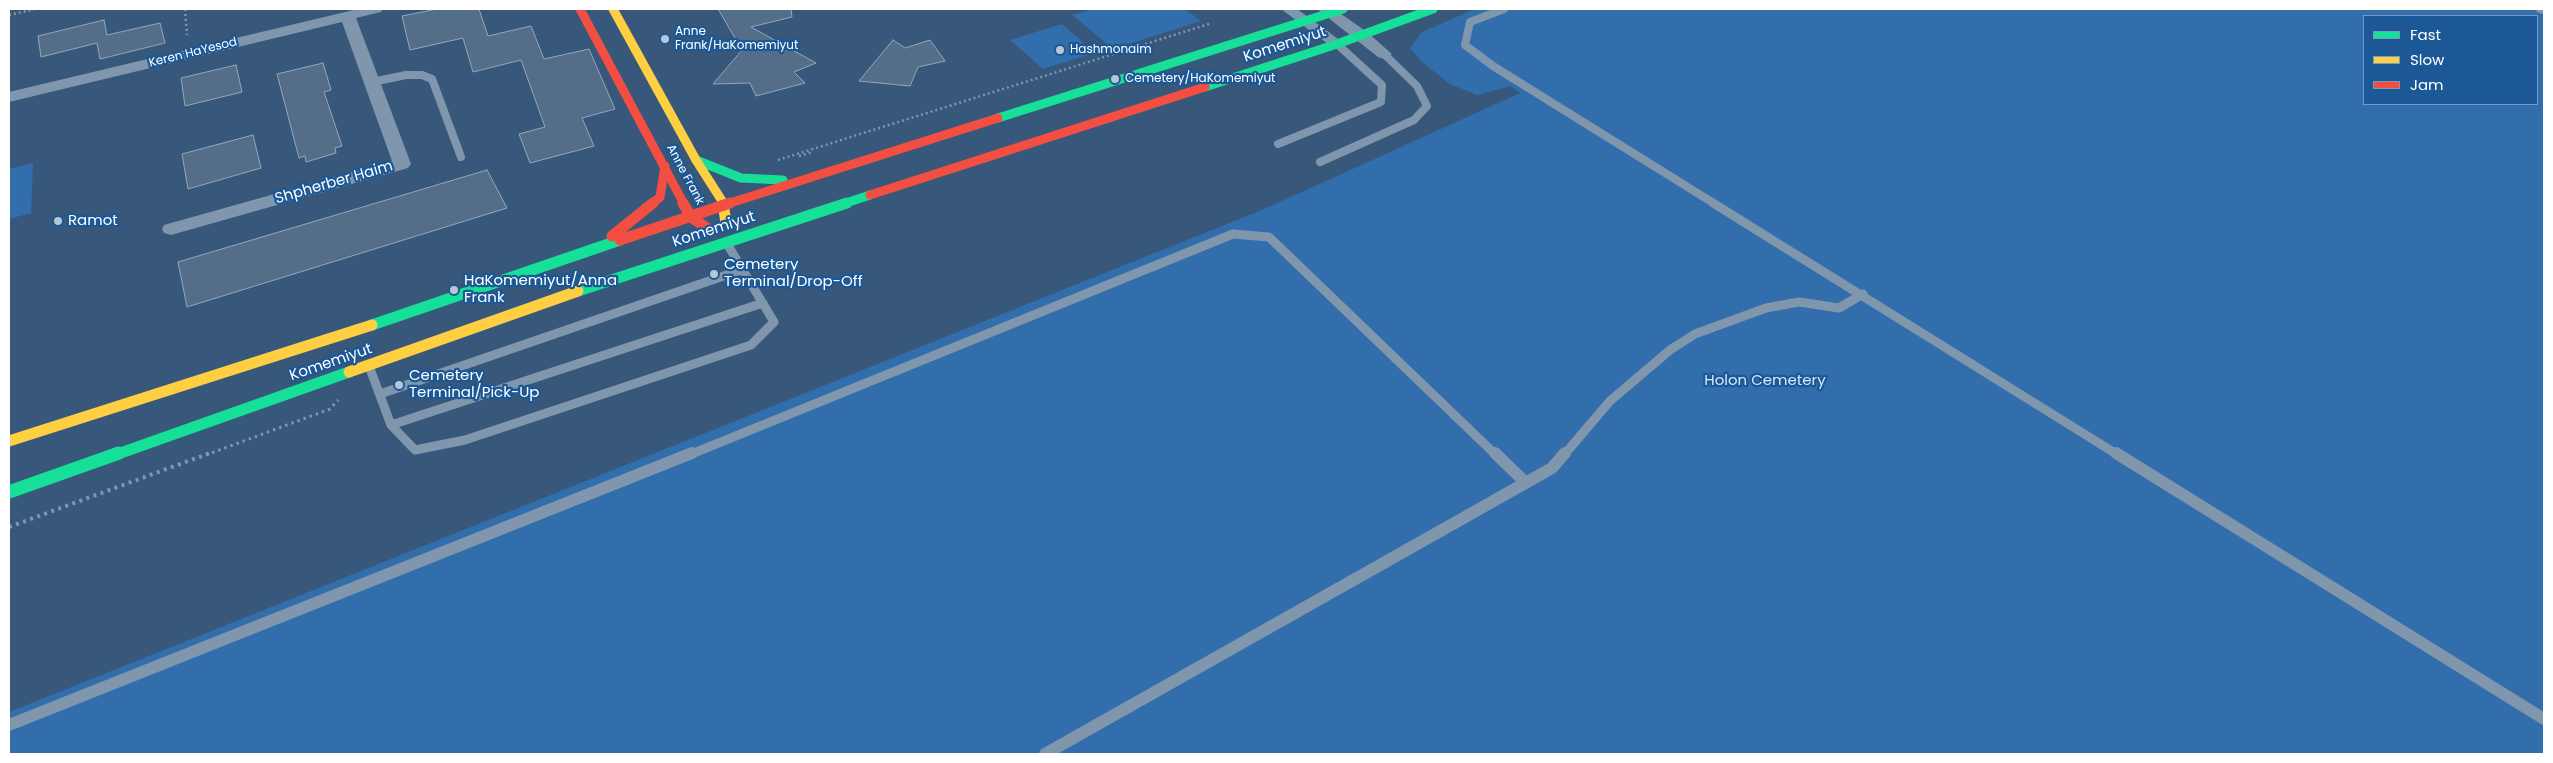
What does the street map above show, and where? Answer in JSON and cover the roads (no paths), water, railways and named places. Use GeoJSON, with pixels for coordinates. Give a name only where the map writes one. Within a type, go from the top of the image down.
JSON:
{"type":"FeatureCollection","features":[{"type":"Feature","properties":{"kind":"main road","name":"Anne Frank"},"geometry":{"type":"LineString","coordinates":[[580,9],[691,217],[726,242]]}},
{"type":"Feature","properties":{"kind":"main road","name":"Anne Frank"},"geometry":{"type":"LineString","coordinates":[[613,9],[696,160],[725,205],[726,242]]}},
{"type":"Feature","properties":{"kind":"main road","name":"Komemiyut"},"geometry":{"type":"LineString","coordinates":[[9,492],[640,270],[1336,44],[1433,9]]}},
{"type":"Feature","properties":{"kind":"main road","name":"Komemiyut"},"geometry":{"type":"LineString","coordinates":[[9,440],[366,327],[797,180],[1263,36],[1307,22],[1332,10]]}},
{"type":"Feature","properties":{"kind":"main road"},"geometry":{"type":"LineString","coordinates":[[1263,36],[1280,12]]}},
{"type":"Feature","properties":{"kind":"main road"},"geometry":{"type":"LineString","coordinates":[[696,160],[741,178],[797,180]]}},
{"type":"Feature","properties":{"kind":"main road"},"geometry":{"type":"LineString","coordinates":[[598,247],[660,197],[664,166]]}},
{"type":"Feature","properties":{"kind":"street","name":"Keren HaYesod"},"geometry":{"type":"LineString","coordinates":[[9,97],[376,9]]}},
{"type":"Feature","properties":{"kind":"street"},"geometry":{"type":"LineString","coordinates":[[1332,10],[1384,54]]}},
{"type":"Feature","properties":{"kind":"street"},"geometry":{"type":"LineString","coordinates":[[1280,12],[1307,22],[1336,44]]}},
{"type":"Feature","properties":{"kind":"street","name":"Shpherber Haim"},"geometry":{"type":"LineString","coordinates":[[171,229],[402,164],[348,16]]}},
{"type":"Feature","properties":{"kind":"lane"},"geometry":{"type":"LineString","coordinates":[[1504,9],[1470,22],[1465,45],[1493,66],[2544,719]]}},
{"type":"Feature","properties":{"kind":"lane"},"geometry":{"type":"LineString","coordinates":[[2540,9],[2544,10]]}},
{"type":"Feature","properties":{"kind":"lane"},"geometry":{"type":"LineString","coordinates":[[1278,144],[1381,102],[1382,85],[1336,44]]}},
{"type":"Feature","properties":{"kind":"lane"},"geometry":{"type":"LineString","coordinates":[[1320,162],[1414,120],[1427,106],[1418,86],[1384,54]]}},
{"type":"Feature","properties":{"kind":"lane"},"geometry":{"type":"LineString","coordinates":[[372,82],[406,75],[422,75],[432,80],[461,157]]}},
{"type":"Feature","properties":{"kind":"lane"},"geometry":{"type":"LineString","coordinates":[[9,725],[572,502],[1232,234],[1269,237],[1526,483]]}},
{"type":"Feature","properties":{"kind":"lane"},"geometry":{"type":"LineString","coordinates":[[369,366],[391,425],[415,450],[466,440],[750,344],[774,322],[744,269],[726,242]]}},
{"type":"Feature","properties":{"kind":"lane"},"geometry":{"type":"LineString","coordinates":[[380,394],[744,269]]}},
{"type":"Feature","properties":{"kind":"lane"},"geometry":{"type":"LineString","coordinates":[[1044,754],[1552,468],[1610,401],[1670,350],[1695,334],[1766,308],[1799,302],[1839,308],[1862,294]]}},
{"type":"Feature","properties":{"kind":"lane"},"geometry":{"type":"LineString","coordinates":[[391,425],[763,303]]}},
{"type":"Feature","properties":{"kind":"place","name":"Anne Frank/HaKomemiyut"},"geometry":{"type":"Point","coordinates":[665,39]}},
{"type":"Feature","properties":{"kind":"place","name":"Hashmonaim"},"geometry":{"type":"Point","coordinates":[1060,50]}},
{"type":"Feature","properties":{"kind":"place","name":"Cemetery/HaKomemiyut"},"geometry":{"type":"Point","coordinates":[1115,79]}},
{"type":"Feature","properties":{"kind":"place","name":"Ramot"},"geometry":{"type":"Point","coordinates":[58,221]}},
{"type":"Feature","properties":{"kind":"place","name":"Cemetery Terminal/Drop-Off"},"geometry":{"type":"Point","coordinates":[714,274]}},
{"type":"Feature","properties":{"kind":"place","name":"HaKomemiyut/Anna Frank"},"geometry":{"type":"Point","coordinates":[454,290]}},
{"type":"Feature","properties":{"kind":"place","name":"Cemetery Terminal/Pick-Up"},"geometry":{"type":"Point","coordinates":[399,385]}},
{"type":"Feature","properties":{"kind":"park label","name":"Holon Cemetery"},"geometry":{"type":"Point","coordinates":[1765,381]}}]}
